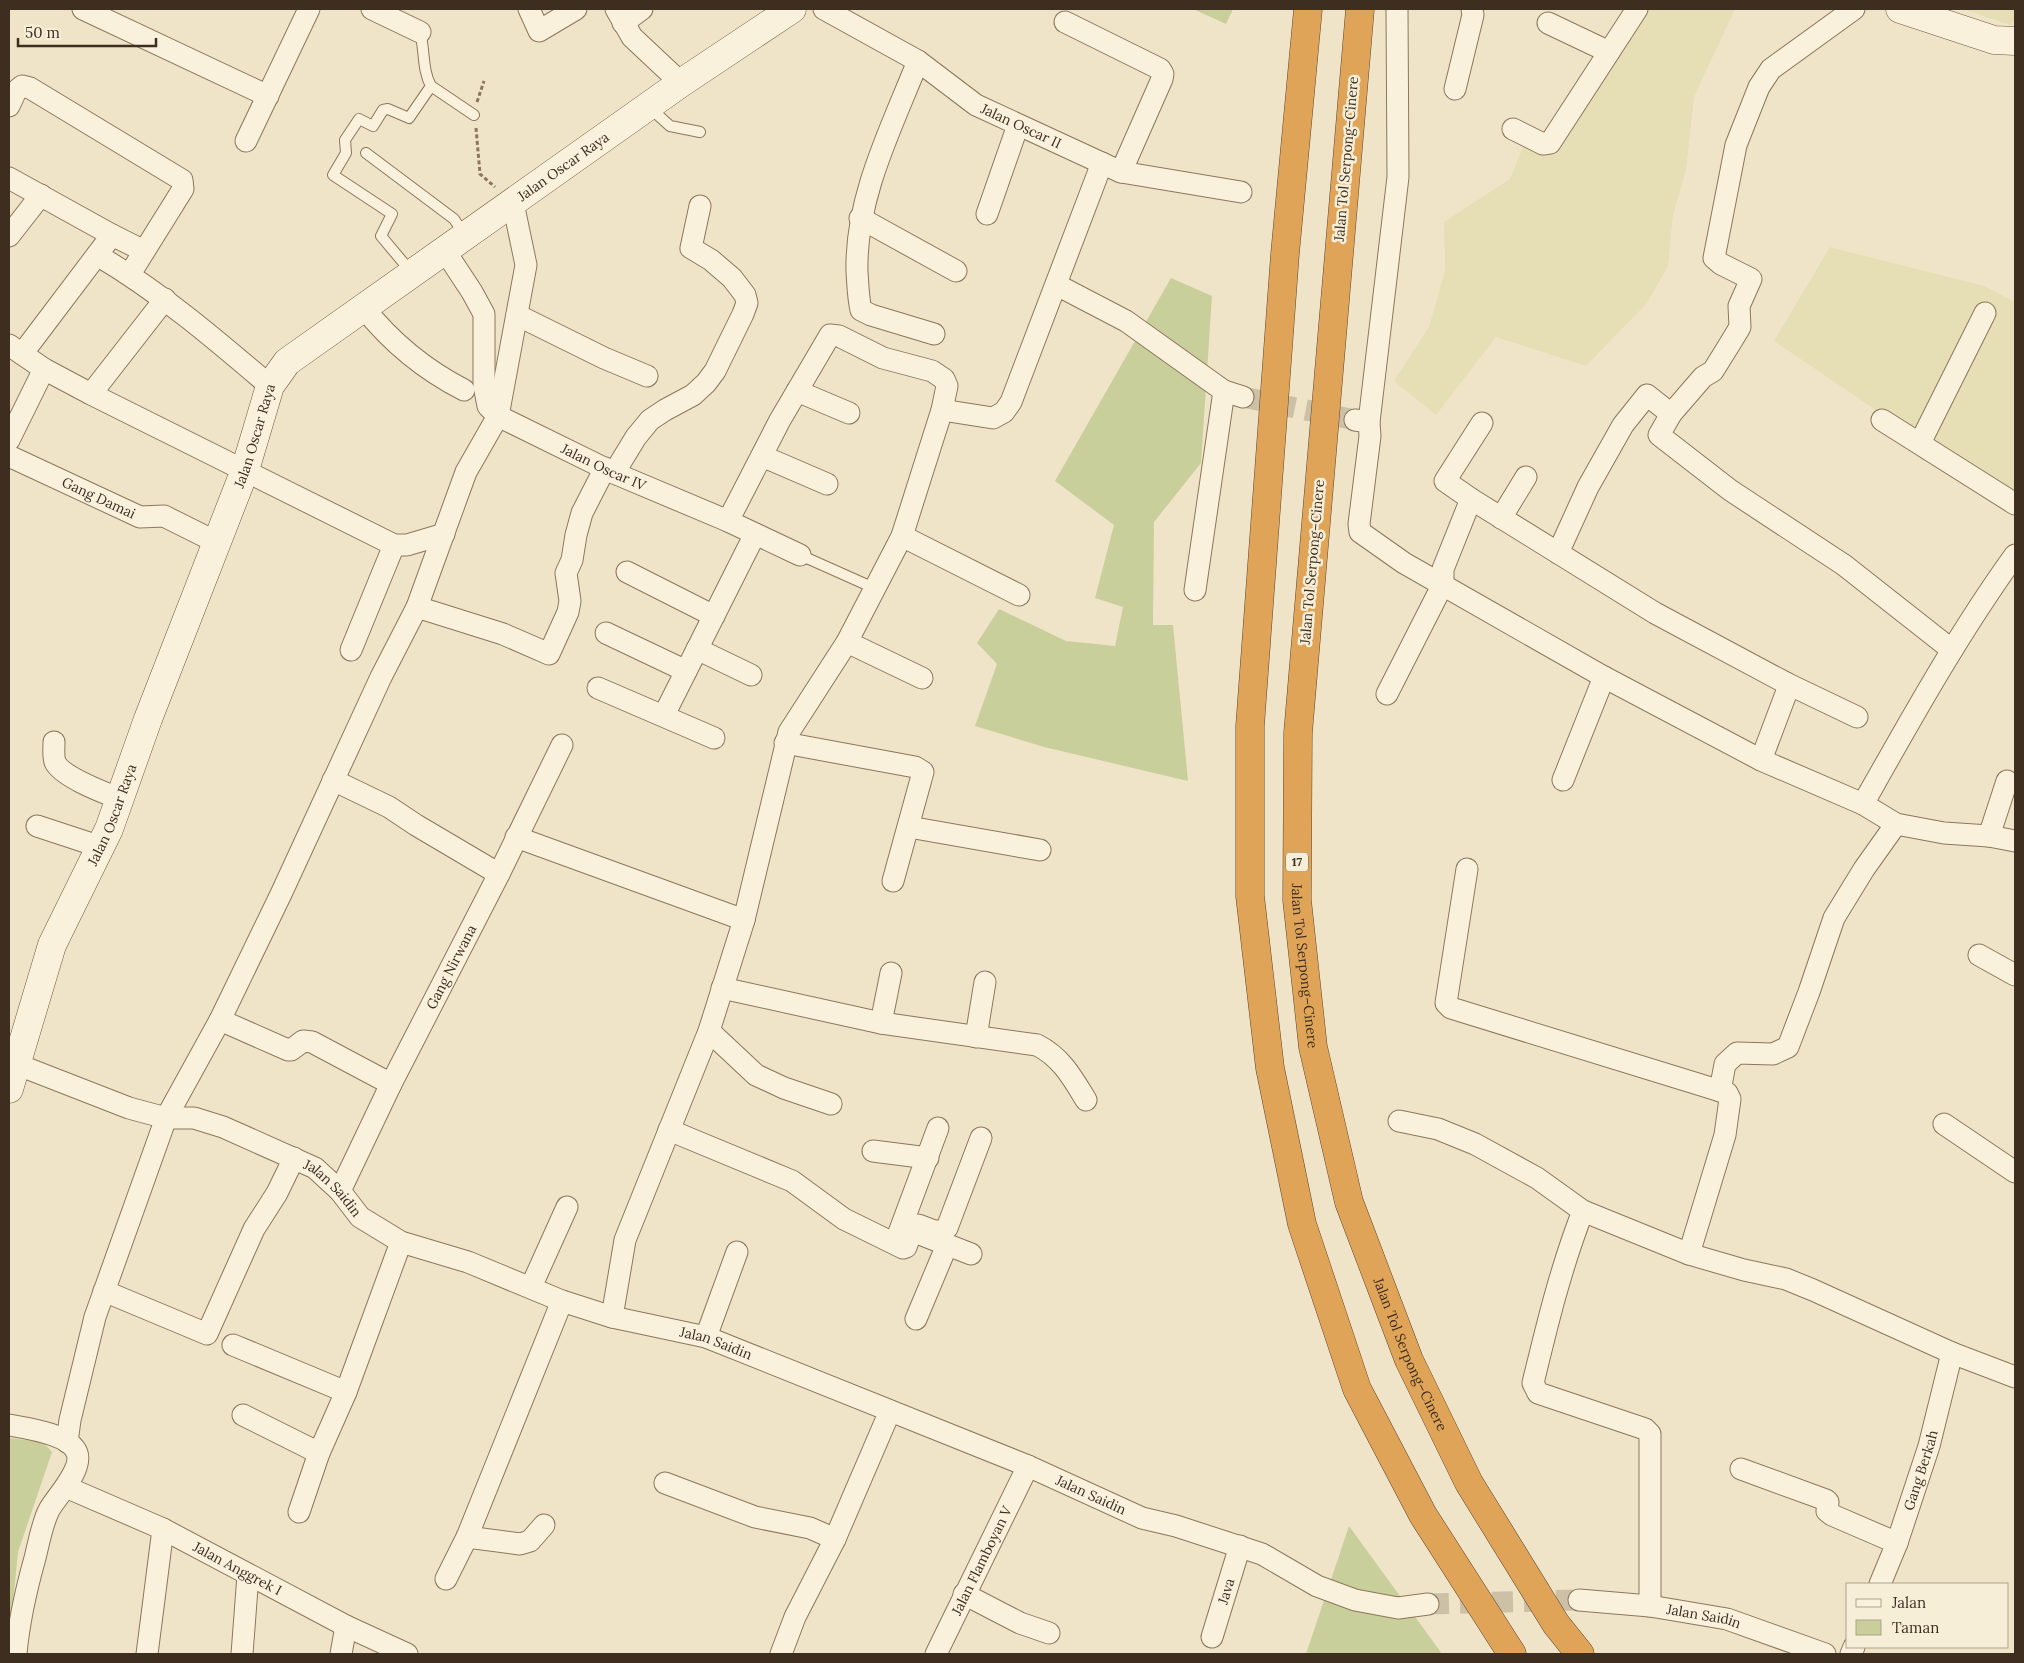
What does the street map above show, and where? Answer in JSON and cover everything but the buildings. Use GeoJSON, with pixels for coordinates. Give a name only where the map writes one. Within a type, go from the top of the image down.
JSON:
{"type":"FeatureCollection","features":[{"type":"Feature","properties":{"kind":"highway"},"geometry":{"type":"LineString","coordinates":[[1308,9],[1285,254],[1250,726],[1250,896],[1270,1068],[1302,1224],[1357,1389],[1423,1515],[1512,1654]]}},
{"type":"Feature","properties":{"kind":"highway","name":"Jalan Tol Serpong–Cinere"},"geometry":{"type":"LineString","coordinates":[[1360,9],[1298,733],[1297,900],[1312,1047],[1349,1202],[1409,1360],[1469,1483],[1556,1624],[1580,1654]]}},
{"type":"Feature","properties":{"kind":"street"},"geometry":{"type":"LineString","coordinates":[[83,9],[268,96]]}},
{"type":"Feature","properties":{"kind":"street"},"geometry":{"type":"LineString","coordinates":[[246,141],[309,9]]}},
{"type":"Feature","properties":{"kind":"street"},"geometry":{"type":"LineString","coordinates":[[372,9],[420,32]]}},
{"type":"Feature","properties":{"kind":"street"},"geometry":{"type":"LineString","coordinates":[[529,9],[539,31],[576,9]]}},
{"type":"Feature","properties":{"kind":"street"},"geometry":{"type":"LineString","coordinates":[[642,9],[619,16],[632,37],[680,84]]}},
{"type":"Feature","properties":{"kind":"street","name":"Jalan Oscar Raya"},"geometry":{"type":"LineString","coordinates":[[9,1089],[52,945],[72,901],[101,847],[148,719],[245,470],[270,386],[287,362],[680,84],[792,9]]}},
{"type":"Feature","properties":{"kind":"street","name":"Jalan Oscar II"},"geometry":{"type":"LineString","coordinates":[[824,9],[918,61],[976,105],[1111,168],[1241,192]]}},
{"type":"Feature","properties":{"kind":"street"},"geometry":{"type":"LineString","coordinates":[[1397,9],[1398,177],[1362,421],[1370,436],[1359,524],[1360,532],[1404,563],[1604,677],[1761,760],[1863,804],[1896,824],[1944,833],[1989,836],[2015,841]]}},
{"type":"Feature","properties":{"kind":"street"},"geometry":{"type":"LineString","coordinates":[[1455,89],[1473,16],[1472,9]]}},
{"type":"Feature","properties":{"kind":"street"},"geometry":{"type":"LineString","coordinates":[[1513,129],[1543,144],[1550,142],[1636,9]]}},
{"type":"Feature","properties":{"kind":"street"},"geometry":{"type":"LineString","coordinates":[[1854,9],[1771,69],[1759,87],[1736,145],[1714,258],[1721,264],[1750,279],[1739,306],[1740,327],[1713,371],[1703,377],[1671,414],[1659,435],[1730,490],[1844,565],[1952,650]]}},
{"type":"Feature","properties":{"kind":"street"},"geometry":{"type":"LineString","coordinates":[[1900,9],[1994,40],[2015,41]]}},
{"type":"Feature","properties":{"kind":"street"},"geometry":{"type":"LineString","coordinates":[[942,410],[993,418],[1004,412],[1011,402],[1057,285],[1111,168],[1162,79],[1163,74],[1160,69],[1066,22]]}},
{"type":"Feature","properties":{"kind":"street"},"geometry":{"type":"LineString","coordinates":[[1548,23],[1609,52]]}},
{"type":"Feature","properties":{"kind":"street"},"geometry":{"type":"LineString","coordinates":[[918,61],[872,179],[860,218],[857,259],[858,298],[861,310],[871,315],[934,334]]}},
{"type":"Feature","properties":{"kind":"street"},"geometry":{"type":"LineString","coordinates":[[9,106],[16,92],[22,86],[30,88],[182,180],[182,189],[130,274]]}},
{"type":"Feature","properties":{"kind":"street"},"geometry":{"type":"LineString","coordinates":[[987,214],[1018,126]]}},
{"type":"Feature","properties":{"kind":"street"},"geometry":{"type":"LineString","coordinates":[[9,178],[144,251]]}},
{"type":"Feature","properties":{"kind":"street"},"geometry":{"type":"LineString","coordinates":[[9,236],[41,194]]}},
{"type":"Feature","properties":{"kind":"street"},"geometry":{"type":"LineString","coordinates":[[67,1442],[70,1420],[95,1317],[166,1118],[220,1020],[281,894],[416,607],[466,472],[498,416],[500,393],[526,265],[513,203]]}},
{"type":"Feature","properties":{"kind":"street"},"geometry":{"type":"LineString","coordinates":[[416,607],[503,634],[549,654],[568,612],[570,601],[566,573],[572,560],[582,513],[609,470],[650,420],[693,395],[706,383],[715,371],[747,303],[745,295],[732,278],[711,260],[691,248],[700,206]]}},
{"type":"Feature","properties":{"kind":"street"},"geometry":{"type":"LineString","coordinates":[[860,218],[956,271]]}},
{"type":"Feature","properties":{"kind":"street"},"geometry":{"type":"LineString","coordinates":[[112,234],[98,255],[16,350],[91,394],[394,545],[407,545],[444,534]]}},
{"type":"Feature","properties":{"kind":"street"},"geometry":{"type":"LineString","coordinates":[[455,244],[472,292],[484,314],[484,385],[488,406],[498,416]]}},
{"type":"Feature","properties":{"kind":"street"},"geometry":{"type":"LineString","coordinates":[[98,255],[130,274],[165,299],[270,386]]}},
{"type":"Feature","properties":{"kind":"street"},"geometry":{"type":"LineString","coordinates":[[1057,285],[1126,321],[1234,394],[1195,590]]}},
{"type":"Feature","properties":{"kind":"street"},"geometry":{"type":"LineString","coordinates":[[91,394],[165,299]]}},
{"type":"Feature","properties":{"kind":"street"},"geometry":{"type":"LineString","coordinates":[[364,308],[372,319],[420,364],[444,380],[464,390]]}},
{"type":"Feature","properties":{"kind":"street"},"geometry":{"type":"LineString","coordinates":[[1920,443],[1985,313]]}},
{"type":"Feature","properties":{"kind":"street"},"geometry":{"type":"LineString","coordinates":[[517,315],[604,358],[647,376]]}},
{"type":"Feature","properties":{"kind":"street"},"geometry":{"type":"LineString","coordinates":[[612,1317],[625,1240],[685,1085],[709,1031],[744,920],[785,743],[789,732],[847,642],[902,536],[942,410],[947,386],[944,379],[932,371],[883,358],[836,335],[830,336],[797,392],[728,521]]}},
{"type":"Feature","properties":{"kind":"street"},"geometry":{"type":"LineString","coordinates":[[9,440],[44,368]]}},
{"type":"Feature","properties":{"kind":"street"},"geometry":{"type":"LineString","coordinates":[[797,392],[848,413]]}},
{"type":"Feature","properties":{"kind":"street"},"geometry":{"type":"LineString","coordinates":[[1558,553],[1588,487],[1624,425],[1647,395],[1671,414]]}},
{"type":"Feature","properties":{"kind":"street","name":"Jalan Oscar IV"},"geometry":{"type":"LineString","coordinates":[[498,416],[609,470],[728,521],[800,555]]}},
{"type":"Feature","properties":{"kind":"street"},"geometry":{"type":"LineString","coordinates":[[1882,420],[2015,504]]}},
{"type":"Feature","properties":{"kind":"street"},"geometry":{"type":"LineString","coordinates":[[1482,423],[1445,480],[1500,518],[1655,613],[1786,683],[1857,717]]}},
{"type":"Feature","properties":{"kind":"street","name":"Gang Damai"},"geometry":{"type":"LineString","coordinates":[[9,456],[140,517],[164,516],[218,543]]}},
{"type":"Feature","properties":{"kind":"street"},"geometry":{"type":"LineString","coordinates":[[762,456],[827,484]]}},
{"type":"Feature","properties":{"kind":"street"},"geometry":{"type":"LineString","coordinates":[[1500,518],[1526,477]]}},
{"type":"Feature","properties":{"kind":"street"},"geometry":{"type":"LineString","coordinates":[[1387,694],[1443,584],[1443,569],[1471,499]]}},
{"type":"Feature","properties":{"kind":"street"},"geometry":{"type":"LineString","coordinates":[[664,716],[755,534]]}},
{"type":"Feature","properties":{"kind":"street"},"geometry":{"type":"LineString","coordinates":[[902,536],[1019,595]]}},
{"type":"Feature","properties":{"kind":"street"},"geometry":{"type":"LineString","coordinates":[[351,650],[394,545]]}},
{"type":"Feature","properties":{"kind":"street"},"geometry":{"type":"LineString","coordinates":[[1863,804],[1931,682],[1986,596],[2015,555]]}},
{"type":"Feature","properties":{"kind":"street"},"geometry":{"type":"LineString","coordinates":[[627,572],[714,616]]}},
{"type":"Feature","properties":{"kind":"street"},"geometry":{"type":"LineString","coordinates":[[606,633],[686,671]]}},
{"type":"Feature","properties":{"kind":"street"},"geometry":{"type":"LineString","coordinates":[[847,642],[922,678]]}},
{"type":"Feature","properties":{"kind":"street"},"geometry":{"type":"LineString","coordinates":[[697,649],[751,675]]}},
{"type":"Feature","properties":{"kind":"street"},"geometry":{"type":"LineString","coordinates":[[1562,780],[1604,677]]}},
{"type":"Feature","properties":{"kind":"street"},"geometry":{"type":"LineString","coordinates":[[1761,760],[1787,691],[1786,683]]}},
{"type":"Feature","properties":{"kind":"street"},"geometry":{"type":"LineString","coordinates":[[598,688],[714,738]]}},
{"type":"Feature","properties":{"kind":"street"},"geometry":{"type":"LineString","coordinates":[[54,742],[55,760],[60,767],[81,783],[120,799]]}},
{"type":"Feature","properties":{"kind":"street"},"geometry":{"type":"LineString","coordinates":[[785,743],[918,768],[923,774],[893,882]]}},
{"type":"Feature","properties":{"kind":"street","name":"Gang Nirwana"},"geometry":{"type":"LineString","coordinates":[[340,1191],[390,1084],[499,874],[562,745]]}},
{"type":"Feature","properties":{"kind":"street"},"geometry":{"type":"LineString","coordinates":[[333,780],[389,807],[416,826],[499,874]]}},
{"type":"Feature","properties":{"kind":"street"},"geometry":{"type":"LineString","coordinates":[[1989,836],[2008,781]]}},
{"type":"Feature","properties":{"kind":"street"},"geometry":{"type":"LineString","coordinates":[[1720,1091],[1725,1064],[1737,1053],[1773,1054],[1788,1047],[1834,918],[1864,869],[1896,824]]}},
{"type":"Feature","properties":{"kind":"street"},"geometry":{"type":"LineString","coordinates":[[37,826],[101,847]]}},
{"type":"Feature","properties":{"kind":"street"},"geometry":{"type":"LineString","coordinates":[[909,827],[1040,850]]}},
{"type":"Feature","properties":{"kind":"street"},"geometry":{"type":"LineString","coordinates":[[516,837],[744,920]]}},
{"type":"Feature","properties":{"kind":"street"},"geometry":{"type":"LineString","coordinates":[[1467,869],[1446,1003],[1451,1008],[1727,1093],[1730,1099],[1725,1135],[1690,1254]]}},
{"type":"Feature","properties":{"kind":"street"},"geometry":{"type":"LineString","coordinates":[[1979,955],[2015,975]]}},
{"type":"Feature","properties":{"kind":"street"},"geometry":{"type":"LineString","coordinates":[[881,1023],[892,972]]}},
{"type":"Feature","properties":{"kind":"street"},"geometry":{"type":"LineString","coordinates":[[976,1037],[985,982]]}},
{"type":"Feature","properties":{"kind":"street"},"geometry":{"type":"LineString","coordinates":[[722,988],[881,1023],[1037,1045],[1057,1057],[1067,1068],[1086,1100]]}},
{"type":"Feature","properties":{"kind":"street"},"geometry":{"type":"LineString","coordinates":[[220,1020],[288,1050],[291,1050],[303,1041],[312,1042],[390,1084]]}},
{"type":"Feature","properties":{"kind":"street"},"geometry":{"type":"LineString","coordinates":[[709,1031],[756,1075],[784,1088],[830,1104]]}},
{"type":"Feature","properties":{"kind":"street","name":"Jalan Saidin"},"geometry":{"type":"LineString","coordinates":[[16,1064],[129,1108],[166,1118],[194,1118],[223,1127],[294,1158],[315,1168],[340,1191],[360,1217],[401,1242],[468,1262],[562,1301],[612,1317],[706,1337],[1028,1466],[1142,1518],[1262,1554],[1317,1586],[1355,1600],[1398,1608],[1428,1604]]}},
{"type":"Feature","properties":{"kind":"street"},"geometry":{"type":"LineString","coordinates":[[1399,1121],[1438,1129],[1475,1144],[1537,1178],[1583,1211],[1690,1254],[1744,1270],[1786,1279],[1952,1353],[2015,1377]]}},
{"type":"Feature","properties":{"kind":"street"},"geometry":{"type":"LineString","coordinates":[[1944,1124],[2015,1172]]}},
{"type":"Feature","properties":{"kind":"street"},"geometry":{"type":"LineString","coordinates":[[891,1240],[895,1241],[905,1219],[938,1128]]}},
{"type":"Feature","properties":{"kind":"street"},"geometry":{"type":"LineString","coordinates":[[669,1130],[792,1181],[844,1219],[891,1240],[904,1248],[912,1232],[971,1254]]}},
{"type":"Feature","properties":{"kind":"street"},"geometry":{"type":"LineString","coordinates":[[905,1219],[932,1230],[941,1231],[947,1228],[981,1138]]}},
{"type":"Feature","properties":{"kind":"street"},"geometry":{"type":"LineString","coordinates":[[874,1150],[928,1158]]}},
{"type":"Feature","properties":{"kind":"street"},"geometry":{"type":"LineString","coordinates":[[104,1290],[206,1334],[254,1229],[277,1193],[294,1158]]}},
{"type":"Feature","properties":{"kind":"street"},"geometry":{"type":"LineString","coordinates":[[531,1287],[567,1207]]}},
{"type":"Feature","properties":{"kind":"street"},"geometry":{"type":"LineString","coordinates":[[1583,1211],[1567,1252],[1534,1383],[1538,1393],[1645,1429],[1650,1434],[1650,1606]]}},
{"type":"Feature","properties":{"kind":"street"},"geometry":{"type":"LineString","coordinates":[[299,1512],[319,1453],[346,1392],[401,1242]]}},
{"type":"Feature","properties":{"kind":"street"},"geometry":{"type":"LineString","coordinates":[[916,1319],[946,1245]]}},
{"type":"Feature","properties":{"kind":"street"},"geometry":{"type":"LineString","coordinates":[[706,1337],[737,1252]]}},
{"type":"Feature","properties":{"kind":"street"},"geometry":{"type":"LineString","coordinates":[[446,1579],[467,1537],[562,1301]]}},
{"type":"Feature","properties":{"kind":"street"},"geometry":{"type":"LineString","coordinates":[[233,1345],[346,1392]]}},
{"type":"Feature","properties":{"kind":"street","name":"Gang Berkah"},"geometry":{"type":"LineString","coordinates":[[1880,1583],[1897,1542],[1930,1446],[1952,1353]]}},
{"type":"Feature","properties":{"kind":"street"},"geometry":{"type":"LineString","coordinates":[[781,1654],[796,1617],[835,1538],[890,1411]]}},
{"type":"Feature","properties":{"kind":"street"},"geometry":{"type":"LineString","coordinates":[[243,1415],[319,1453]]}},
{"type":"Feature","properties":{"kind":"street"},"geometry":{"type":"LineString","coordinates":[[9,1425],[39,1431],[67,1442],[76,1453],[77,1458],[74,1472],[66,1487],[48,1512],[19,1618],[16,1654]]}},
{"type":"Feature","properties":{"kind":"street","name":"Jalan Flamboyan V"},"geometry":{"type":"LineString","coordinates":[[936,1654],[1028,1466]]}},
{"type":"Feature","properties":{"kind":"street"},"geometry":{"type":"LineString","coordinates":[[1741,1469],[1826,1500],[1828,1502],[1828,1511],[1832,1515],[1897,1542]]}},
{"type":"Feature","properties":{"kind":"street"},"geometry":{"type":"LineString","coordinates":[[666,1483],[755,1517],[810,1528],[835,1538]]}},
{"type":"Feature","properties":{"kind":"street","name":"Jalan Anggrek I"},"geometry":{"type":"LineString","coordinates":[[66,1487],[163,1529],[346,1626],[406,1654]]}},
{"type":"Feature","properties":{"kind":"street"},"geometry":{"type":"LineString","coordinates":[[467,1537],[520,1544],[530,1541],[544,1524]]}},
{"type":"Feature","properties":{"kind":"street"},"geometry":{"type":"LineString","coordinates":[[147,1654],[163,1529]]}},
{"type":"Feature","properties":{"kind":"street","name":"Java"},"geometry":{"type":"LineString","coordinates":[[1212,1637],[1240,1546]]}},
{"type":"Feature","properties":{"kind":"street"},"geometry":{"type":"LineString","coordinates":[[242,1654],[248,1575]]}},
{"type":"Feature","properties":{"kind":"street"},"geometry":{"type":"LineString","coordinates":[[964,1594],[1020,1623],[1049,1633]]}},
{"type":"Feature","properties":{"kind":"street","name":"Jalan Saidin"},"geometry":{"type":"LineString","coordinates":[[1579,1600],[1650,1606],[1727,1619],[1825,1654]]}},
{"type":"Feature","properties":{"kind":"street"},"geometry":{"type":"LineString","coordinates":[[341,1654],[346,1626]]}},
{"type":"Feature","properties":{"kind":"lane"},"geometry":{"type":"LineString","coordinates":[[420,32],[424,44],[426,78],[431,86],[474,115]]}},
{"type":"Feature","properties":{"kind":"lane"},"geometry":{"type":"LineString","coordinates":[[413,274],[381,236],[392,214],[333,175],[346,153],[345,140],[359,118],[373,126],[383,110],[388,109],[409,118],[431,86]]}},
{"type":"Feature","properties":{"kind":"lane"},"geometry":{"type":"LineString","coordinates":[[649,106],[670,126],[700,132]]}},
{"type":"Feature","properties":{"kind":"lane"},"geometry":{"type":"LineString","coordinates":[[366,153],[454,219],[455,244]]}},
{"type":"Feature","properties":{"kind":"lane","name":"Jalan Oscar IV"},"geometry":{"type":"LineString","coordinates":[[800,555],[874,588]]}},
{"type":"Feature","properties":{"kind":"path"},"geometry":{"type":"LineString","coordinates":[[484,81],[478,96],[474,115],[480,174],[513,203]]}},
{"type":"Feature","properties":{"kind":"shaded area"},"geometry":{"type":"Polygon","coordinates":[[[1644,9],[1735,9],[1694,97],[1686,170],[1673,215],[1668,266],[1647,303],[1586,366],[1496,337],[1436,415],[1394,381],[1429,327],[1445,271],[1444,222],[1510,179],[1523,147],[1555,148],[1644,9]]]}},
{"type":"Feature","properties":{"kind":"shaded area"},"geometry":{"type":"Polygon","coordinates":[[[1963,9],[2015,9],[2015,20],[2010,25],[1963,9]]]}},
{"type":"Feature","properties":{"kind":"shaded area"},"geometry":{"type":"Polygon","coordinates":[[[1830,247],[1984,286],[2015,302],[2015,490],[1921,460],[1904,429],[1774,341],[1830,247]]]}},
{"type":"Feature","properties":{"kind":"green space"},"geometry":{"type":"Polygon","coordinates":[[[1193,9],[1233,9],[1226,24],[1193,9]]]}},
{"type":"Feature","properties":{"kind":"green space"},"geometry":{"type":"Polygon","coordinates":[[[1171,278],[1212,296],[1201,463],[1154,522],[1153,625],[1173,625],[1188,781],[1044,747],[975,726],[997,664],[977,643],[999,609],[1066,641],[1115,646],[1123,607],[1095,598],[1114,525],[1055,481],[1171,278]]]}},
{"type":"Feature","properties":{"kind":"green space"},"geometry":{"type":"Polygon","coordinates":[[[9,1438],[43,1442],[52,1452],[18,1552],[9,1644],[9,1438]]]}},
{"type":"Feature","properties":{"kind":"green space"},"geometry":{"type":"Polygon","coordinates":[[[1349,1526],[1432,1640],[1442,1654],[1306,1654],[1349,1526]]]}},
{"type":"Feature","properties":{"kind":"tunnel"},"geometry":{"type":"LineString","coordinates":[[1243,397],[1355,420]]}},
{"type":"Feature","properties":{"kind":"tunnel"},"geometry":{"type":"LineString","coordinates":[[1428,1604],[1579,1600]]}}]}
